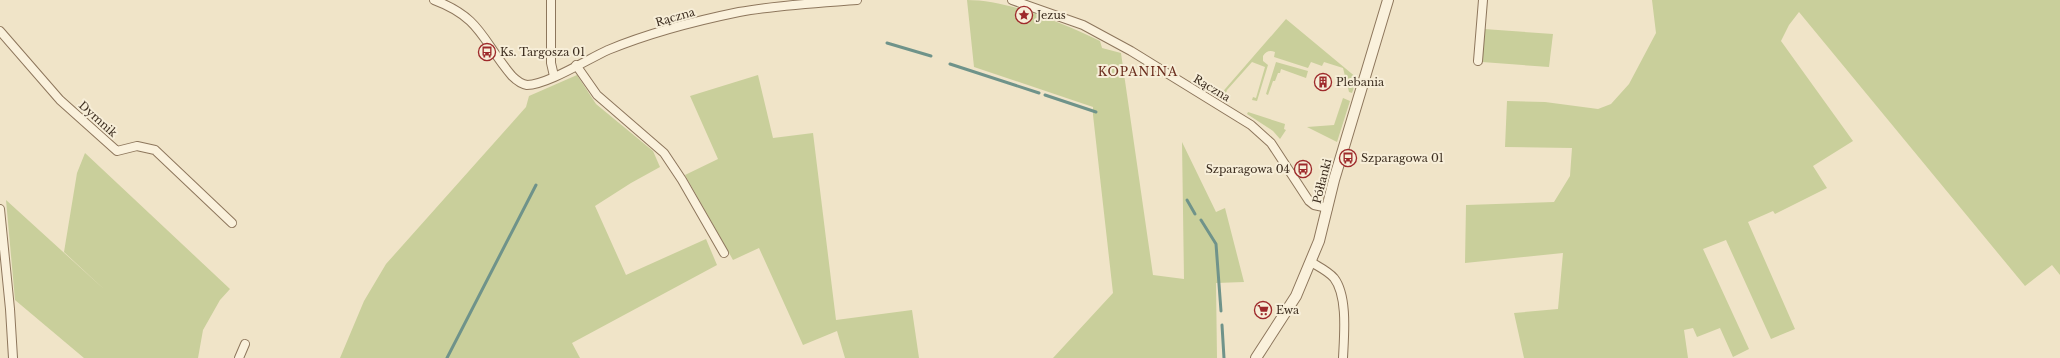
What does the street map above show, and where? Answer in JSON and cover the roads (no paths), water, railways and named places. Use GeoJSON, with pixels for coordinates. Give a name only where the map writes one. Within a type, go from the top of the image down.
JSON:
{"type":"FeatureCollection","features":[{"type":"Feature","properties":{"kind":"street","name":"Rączna"},"geometry":{"type":"LineString","coordinates":[[434,0],[448,3],[472,22],[508,71],[520,82],[533,84],[635,40],[705,20],[740,12],[857,0]]}},
{"type":"Feature","properties":{"kind":"street"},"geometry":{"type":"LineString","coordinates":[[551,0],[551,63],[554,76]]}},
{"type":"Feature","properties":{"kind":"street","name":"Rączna"},"geometry":{"type":"LineString","coordinates":[[1012,0],[1083,25],[1251,125],[1271,143],[1309,201],[1314,205],[1328,208]]}},
{"type":"Feature","properties":{"kind":"street","name":"Półłanki"},"geometry":{"type":"LineString","coordinates":[[1256,358],[1296,296],[1311,262],[1388,0]]}},
{"type":"Feature","properties":{"kind":"street"},"geometry":{"type":"LineString","coordinates":[[1478,61],[1483,0]]}},
{"type":"Feature","properties":{"kind":"street","name":"Dymnik"},"geometry":{"type":"LineString","coordinates":[[0,30],[60,100],[117,151],[138,146],[154,150],[232,223]]}},
{"type":"Feature","properties":{"kind":"street"},"geometry":{"type":"LineString","coordinates":[[576,65],[597,95],[664,153],[682,180],[724,254]]}},
{"type":"Feature","properties":{"kind":"street"},"geometry":{"type":"LineString","coordinates":[[0,209],[10,309],[13,358]]}},
{"type":"Feature","properties":{"kind":"street"},"geometry":{"type":"LineString","coordinates":[[1311,262],[1331,274],[1340,289],[1344,322],[1343,358]]}},
{"type":"Feature","properties":{"kind":"street"},"geometry":{"type":"LineString","coordinates":[[239,358],[245,344]]}},
{"type":"Feature","properties":{"kind":"waterway"},"geometry":{"type":"LineString","coordinates":[[887,43],[931,56]]}},
{"type":"Feature","properties":{"kind":"waterway"},"geometry":{"type":"LineString","coordinates":[[950,64],[1039,93]]}},
{"type":"Feature","properties":{"kind":"waterway"},"geometry":{"type":"LineString","coordinates":[[1045,95],[1096,112]]}},
{"type":"Feature","properties":{"kind":"waterway"},"geometry":{"type":"LineString","coordinates":[[447,358],[536,185]]}},
{"type":"Feature","properties":{"kind":"waterway"},"geometry":{"type":"LineString","coordinates":[[1187,200],[1195,214]]}},
{"type":"Feature","properties":{"kind":"waterway"},"geometry":{"type":"LineString","coordinates":[[1201,220],[1216,244],[1221,311]]}},
{"type":"Feature","properties":{"kind":"waterway"},"geometry":{"type":"LineString","coordinates":[[1222,325],[1224,358]]}},
{"type":"Feature","properties":{"kind":"place","name":"Jezus"},"geometry":{"type":"Point","coordinates":[1024,15]}},
{"type":"Feature","properties":{"kind":"place","name":"Ks. Targosza 01"},"geometry":{"type":"Point","coordinates":[487,52]}},
{"type":"Feature","properties":{"kind":"place","name":"Plebania"},"geometry":{"type":"Point","coordinates":[1323,82]}},
{"type":"Feature","properties":{"kind":"place","name":"Szparagowa 01"},"geometry":{"type":"Point","coordinates":[1348,158]}},
{"type":"Feature","properties":{"kind":"place","name":"Szparagowa 04"},"geometry":{"type":"Point","coordinates":[1303,169]}},
{"type":"Feature","properties":{"kind":"place","name":"Ewa"},"geometry":{"type":"Point","coordinates":[1263,310]}},
{"type":"Feature","properties":{"kind":"district","name":"KOPANINA"},"geometry":{"type":"Point","coordinates":[1138,71]}}]}
